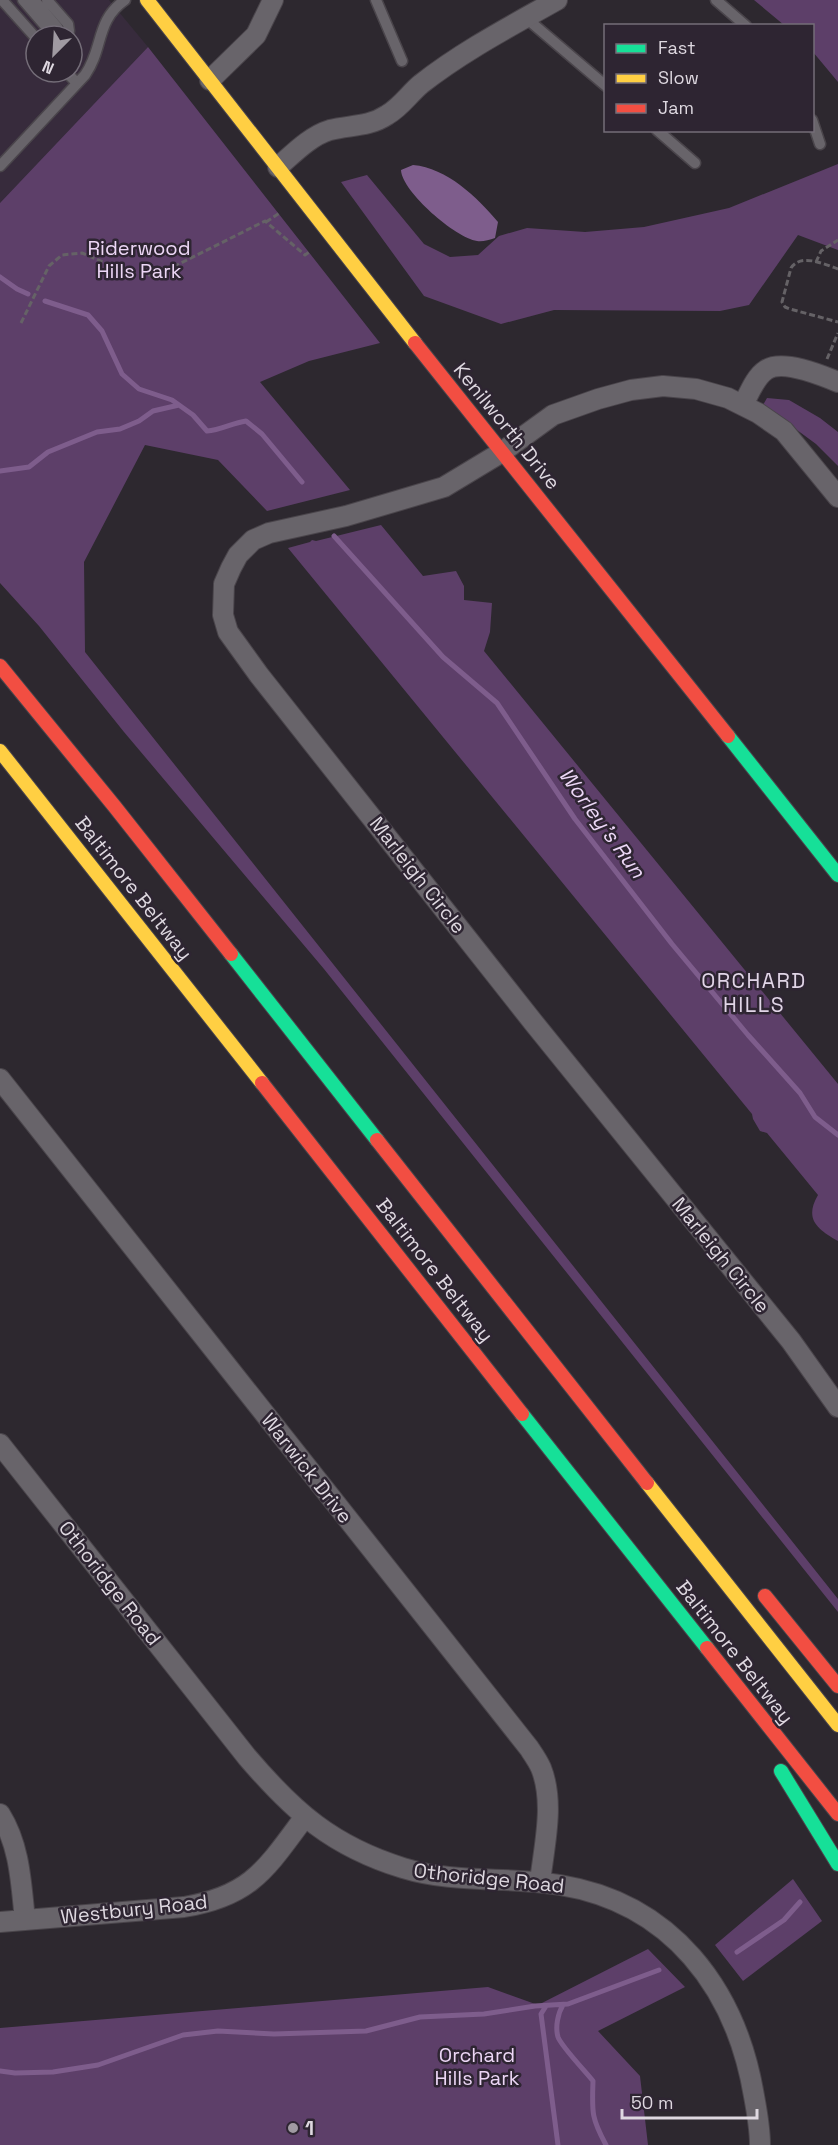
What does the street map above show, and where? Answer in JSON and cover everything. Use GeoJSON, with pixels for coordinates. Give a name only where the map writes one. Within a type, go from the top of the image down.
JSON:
{"type":"FeatureCollection","features":[{"type":"Feature","properties":{"kind":"main road","name":"Kenilworth Drive"},"geometry":{"type":"LineString","coordinates":[[147,0],[361,275],[838,875]]}},
{"type":"Feature","properties":{"kind":"main road","name":"Baltimore Beltway"},"geometry":{"type":"LineString","coordinates":[[0,666],[115,807],[838,1725]]}},
{"type":"Feature","properties":{"kind":"main road","name":"Baltimore Beltway"},"geometry":{"type":"LineString","coordinates":[[0,751],[838,1814]]}},
{"type":"Feature","properties":{"kind":"main road"},"geometry":{"type":"LineString","coordinates":[[417,1191],[455,1218],[470,1236]]}},
{"type":"Feature","properties":{"kind":"main road"},"geometry":{"type":"LineString","coordinates":[[755,1584],[838,1686]]}},
{"type":"Feature","properties":{"kind":"main road"},"geometry":{"type":"LineString","coordinates":[[704,1644],[765,1744]]}},
{"type":"Feature","properties":{"kind":"main road"},"geometry":{"type":"LineString","coordinates":[[777,1764],[838,1864]]}},
{"type":"Feature","properties":{"kind":"street"},"geometry":{"type":"LineString","coordinates":[[210,80],[256,35],[273,0]]}},
{"type":"Feature","properties":{"kind":"street"},"geometry":{"type":"LineString","coordinates":[[278,167],[311,140],[329,130],[370,123],[386,116],[419,86],[476,46],[531,10],[557,0]]}},
{"type":"Feature","properties":{"kind":"street"},"geometry":{"type":"LineString","coordinates":[[743,405],[757,378],[767,369],[787,366],[838,382]]}},
{"type":"Feature","properties":{"kind":"street","name":"Marleigh Circle"},"geometry":{"type":"LineString","coordinates":[[838,497],[784,431],[743,405],[696,389],[663,386],[631,390],[553,415],[502,452],[444,487],[346,516],[269,533],[253,540],[238,555],[224,584],[223,615],[228,632],[274,694],[533,1022],[791,1341],[838,1407]]}},
{"type":"Feature","properties":{"kind":"street","name":"Warwick Drive"},"geometry":{"type":"LineString","coordinates":[[0,1079],[529,1748],[541,1768],[546,1788],[547,1813],[540,1882]]}},
{"type":"Feature","properties":{"kind":"street","name":"Othoridge Road"},"geometry":{"type":"LineString","coordinates":[[0,1444],[247,1757],[276,1791],[304,1818],[329,1835],[377,1859],[434,1876],[540,1882],[581,1888],[622,1903],[647,1917],[672,1936],[704,1970],[718,1989],[740,2037],[753,2087],[760,2145]]}},
{"type":"Feature","properties":{"kind":"street"},"geometry":{"type":"LineString","coordinates":[[0,1814],[13,1838],[18,1856],[25,1920]]}},
{"type":"Feature","properties":{"kind":"street","name":"Westbury Road"},"geometry":{"type":"LineString","coordinates":[[0,1922],[184,1907],[225,1897],[256,1878],[270,1864],[304,1818]]}},
{"type":"Feature","properties":{"kind":"lane"},"geometry":{"type":"LineString","coordinates":[[2,0],[24,25]]}},
{"type":"Feature","properties":{"kind":"lane"},"geometry":{"type":"LineString","coordinates":[[23,0],[44,24]]}},
{"type":"Feature","properties":{"kind":"lane"},"geometry":{"type":"LineString","coordinates":[[34,0],[54,24]]}},
{"type":"Feature","properties":{"kind":"lane"},"geometry":{"type":"LineString","coordinates":[[47,0],[68,24]]}},
{"type":"Feature","properties":{"kind":"lane"},"geometry":{"type":"LineString","coordinates":[[84,75],[92,65],[108,16],[125,0]]}},
{"type":"Feature","properties":{"kind":"lane"},"geometry":{"type":"LineString","coordinates":[[376,0],[402,61]]}},
{"type":"Feature","properties":{"kind":"lane"},"geometry":{"type":"LineString","coordinates":[[716,0],[744,24]]}},
{"type":"Feature","properties":{"kind":"lane"},"geometry":{"type":"LineString","coordinates":[[531,10],[604,84]]}},
{"type":"Feature","properties":{"kind":"lane"},"geometry":{"type":"LineString","coordinates":[[0,165],[77,84]]}},
{"type":"Feature","properties":{"kind":"lane"},"geometry":{"type":"LineString","coordinates":[[814,123],[820,144]]}},
{"type":"Feature","properties":{"kind":"lane"},"geometry":{"type":"LineString","coordinates":[[659,132],[695,164]]}},
{"type":"Feature","properties":{"kind":"path"},"geometry":{"type":"LineString","coordinates":[[21,322],[49,266],[62,255],[82,254],[131,274],[150,275],[175,266],[266,222],[280,212]]}},
{"type":"Feature","properties":{"kind":"path"},"geometry":{"type":"LineString","coordinates":[[266,222],[305,255],[311,251]]}},
{"type":"Feature","properties":{"kind":"path"},"geometry":{"type":"LineString","coordinates":[[816,262],[821,250],[838,240]]}},
{"type":"Feature","properties":{"kind":"path"},"geometry":{"type":"LineString","coordinates":[[838,269],[803,260],[794,263],[782,302],[790,309],[838,322]]}},
{"type":"Feature","properties":{"kind":"path"},"geometry":{"type":"LineString","coordinates":[[830,353],[838,333]]}},
{"type":"Feature","properties":{"kind":"shaded area"},"geometry":{"type":"Polygon","coordinates":[[[0,0],[109,0],[148,47],[0,203],[0,0]]]}},
{"type":"Feature","properties":{"kind":"shaded area"},"geometry":{"type":"Polygon","coordinates":[[[413,165],[438,172],[471,194],[498,222],[495,238],[479,241],[468,238],[456,232],[432,213],[410,190],[404,179],[401,170],[413,165]]]}},
{"type":"Feature","properties":{"kind":"green space"},"geometry":{"type":"Polygon","coordinates":[[[754,0],[838,0],[838,82],[814,53],[814,24],[783,24],[754,0]]]}},
{"type":"Feature","properties":{"kind":"green space","name":"Riderwood Hills Park"},"geometry":{"type":"Polygon","coordinates":[[[148,47],[380,343],[309,361],[260,382],[350,490],[267,511],[218,460],[145,445],[84,562],[85,652],[838,1599],[838,1612],[324,969],[124,732],[39,626],[0,583],[0,203],[148,47]]]}},
{"type":"Feature","properties":{"kind":"green space"},"geometry":{"type":"Polygon","coordinates":[[[838,164],[838,250],[798,235],[749,305],[720,311],[554,310],[501,324],[424,296],[341,182],[367,175],[424,244],[450,257],[478,255],[499,236],[527,228],[585,232],[644,227],[729,208],[838,164]]]}},
{"type":"Feature","properties":{"kind":"green space"},"geometry":{"type":"Polygon","coordinates":[[[767,398],[789,400],[820,418],[838,432],[838,466],[816,444],[763,405],[767,398]]]}},
{"type":"Feature","properties":{"kind":"green space"},"geometry":{"type":"Polygon","coordinates":[[[381,525],[423,576],[456,571],[464,586],[464,600],[492,603],[490,632],[484,651],[838,1084],[838,1241],[815,1223],[812,1211],[818,1195],[767,1133],[760,1131],[752,1114],[288,548],[312,540],[316,541],[381,525]]]}},
{"type":"Feature","properties":{"kind":"green space"},"geometry":{"type":"Polygon","coordinates":[[[793,1879],[822,1921],[743,1981],[715,1945],[793,1879]]]}},
{"type":"Feature","properties":{"kind":"green space","name":"Orchard Hills Park"},"geometry":{"type":"Polygon","coordinates":[[[648,1949],[685,1987],[598,2031],[640,2076],[648,2145],[0,2145],[0,2028],[488,1987],[538,2005],[648,1949]]]}},
{"type":"Feature","properties":{"kind":"waterway"},"geometry":{"type":"LineString","coordinates":[[0,277],[28,294]]}},
{"type":"Feature","properties":{"kind":"waterway"},"geometry":{"type":"LineString","coordinates":[[45,301],[88,315],[102,331],[122,374],[139,389],[172,400],[193,415],[207,431],[246,421],[262,434],[302,482]]}},
{"type":"Feature","properties":{"kind":"waterway","name":"Worley's Run"},"geometry":{"type":"LineString","coordinates":[[0,471],[29,467],[48,452],[97,432],[120,429],[139,421],[153,411],[179,405]]}},
{"type":"Feature","properties":{"kind":"waterway","name":"Worley's Run"},"geometry":{"type":"LineString","coordinates":[[334,536],[443,657],[497,703],[575,819],[672,944],[800,1093],[815,1117],[838,1135]]}},
{"type":"Feature","properties":{"kind":"waterway"},"geometry":{"type":"LineString","coordinates":[[737,1952],[784,1920],[800,1902]]}},
{"type":"Feature","properties":{"kind":"waterway"},"geometry":{"type":"LineString","coordinates":[[0,2071],[53,2072],[98,2065],[183,2035],[218,2031],[274,2034],[366,2031],[420,2017],[484,2014],[535,2006],[568,2004],[659,1970]]}},
{"type":"Feature","properties":{"kind":"waterway"},"geometry":{"type":"LineString","coordinates":[[563,2005],[558,2020],[558,2037],[593,2081],[594,2114],[606,2145]]}},
{"type":"Feature","properties":{"kind":"waterway"},"geometry":{"type":"LineString","coordinates":[[546,2006],[541,2014],[558,2145]]}},
{"type":"Feature","properties":{"kind":"traffic: fast"},"geometry":{"type":"LineString","coordinates":[[728,736],[838,875]]}},
{"type":"Feature","properties":{"kind":"traffic: fast"},"geometry":{"type":"LineString","coordinates":[[231,954],[377,1140]]}},
{"type":"Feature","properties":{"kind":"traffic: fast"},"geometry":{"type":"LineString","coordinates":[[522,1414],[707,1648]]}},
{"type":"Feature","properties":{"kind":"traffic: fast"},"geometry":{"type":"LineString","coordinates":[[781,1771],[838,1864]]}},
{"type":"Feature","properties":{"kind":"traffic: slow"},"geometry":{"type":"LineString","coordinates":[[147,0],[415,343]]}},
{"type":"Feature","properties":{"kind":"traffic: slow"},"geometry":{"type":"LineString","coordinates":[[0,751],[262,1083]]}},
{"type":"Feature","properties":{"kind":"traffic: slow"},"geometry":{"type":"LineString","coordinates":[[647,1483],[838,1725]]}},
{"type":"Feature","properties":{"kind":"traffic: jam"},"geometry":{"type":"LineString","coordinates":[[415,343],[728,736]]}},
{"type":"Feature","properties":{"kind":"traffic: jam"},"geometry":{"type":"LineString","coordinates":[[0,666],[231,954]]}},
{"type":"Feature","properties":{"kind":"traffic: jam"},"geometry":{"type":"LineString","coordinates":[[262,1083],[522,1414]]}},
{"type":"Feature","properties":{"kind":"traffic: jam"},"geometry":{"type":"LineString","coordinates":[[377,1140],[647,1483]]}},
{"type":"Feature","properties":{"kind":"traffic: jam"},"geometry":{"type":"LineString","coordinates":[[765,1596],[838,1686]]}},
{"type":"Feature","properties":{"kind":"traffic: jam"},"geometry":{"type":"LineString","coordinates":[[707,1648],[838,1814]]}},
{"type":"Feature","properties":{"kind":"place","name":"1"},"geometry":{"type":"Point","coordinates":[293,2128]}},
{"type":"Feature","properties":{"kind":"district","name":"ORCHARD HILLS"},"geometry":{"type":"Point","coordinates":[754,993]}}]}
